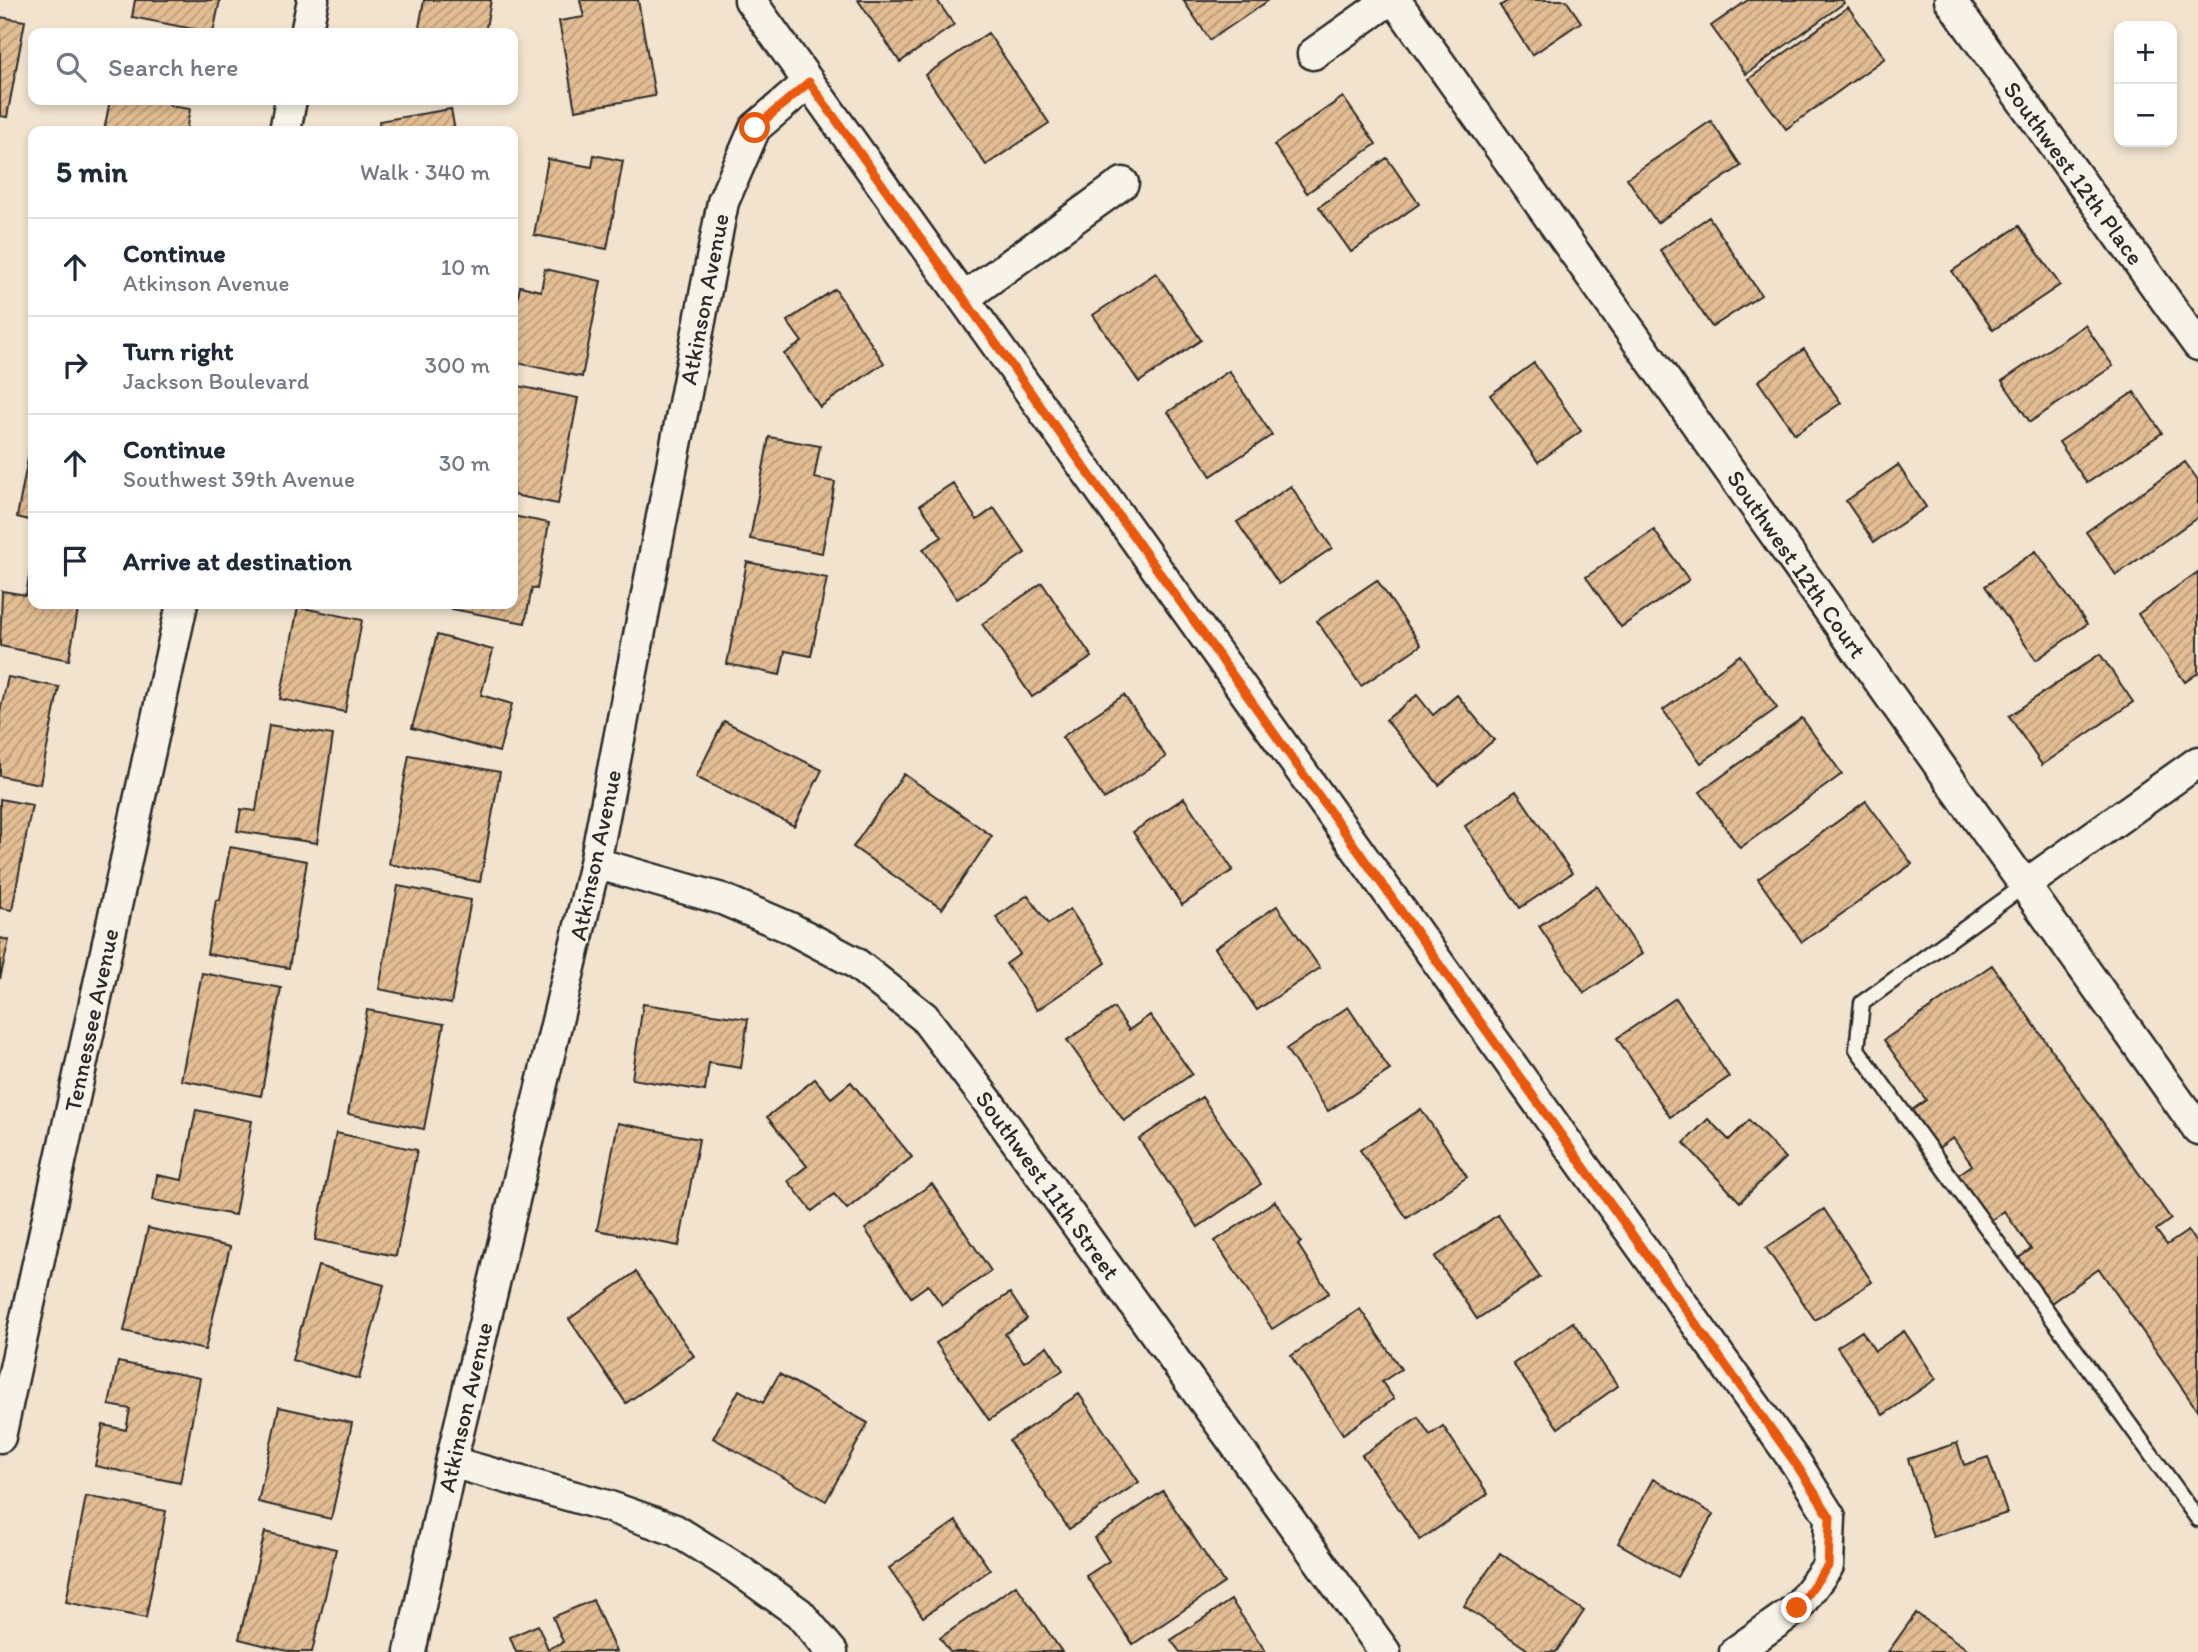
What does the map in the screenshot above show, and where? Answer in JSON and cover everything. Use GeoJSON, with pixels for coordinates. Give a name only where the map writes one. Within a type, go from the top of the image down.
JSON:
{"type":"FeatureCollection","features":[{"type":"Feature","properties":{"kind":"street"},"geometry":{"type":"LineString","coordinates":[[307,28],[313,0]]}},
{"type":"Feature","properties":{"kind":"street"},"geometry":{"type":"LineString","coordinates":[[750,0],[1796,1464],[1830,1517],[1828,1566],[1797,1608],[1735,1652]]}},
{"type":"Feature","properties":{"kind":"street"},"geometry":{"type":"LineString","coordinates":[[1313,54],[1389,0]]}},
{"type":"Feature","properties":{"kind":"street","name":"Southwest 12th Court"},"geometry":{"type":"LineString","coordinates":[[1395,0],[2198,1129]]}},
{"type":"Feature","properties":{"kind":"street","name":"Southwest 12th Place"},"geometry":{"type":"LineString","coordinates":[[1950,0],[2198,345]]}},
{"type":"Feature","properties":{"kind":"street","name":"Atkinson Avenue"},"geometry":{"type":"LineString","coordinates":[[410,1652],[451,1462],[595,863],[723,202],[755,128],[809,82]]}},
{"type":"Feature","properties":{"kind":"street"},"geometry":{"type":"LineString","coordinates":[[286,126],[290,105]]}},
{"type":"Feature","properties":{"kind":"street"},"geometry":{"type":"LineString","coordinates":[[964,298],[1123,183]]}},
{"type":"Feature","properties":{"kind":"street","name":"Tennessee Avenue"},"geometry":{"type":"LineString","coordinates":[[0,1437],[180,609]]}},
{"type":"Feature","properties":{"kind":"street"},"geometry":{"type":"LineString","coordinates":[[2025,885],[2198,762]]}},
{"type":"Feature","properties":{"kind":"street","name":"Southwest 11th Street"},"geometry":{"type":"LineString","coordinates":[[595,863],[722,899],[788,927],[854,962],[924,1017],[1385,1652]]}},
{"type":"Feature","properties":{"kind":"street"},"geometry":{"type":"LineString","coordinates":[[451,1462],[607,1506],[674,1530],[799,1613],[832,1652]]}},
{"type":"Feature","properties":{"kind":"lane"},"geometry":{"type":"LineString","coordinates":[[2025,885],[1862,1003],[1857,1049],[2198,1519]]}},
{"type":"Feature","properties":{"kind":"building"},"geometry":{"type":"Polygon","coordinates":[[[135,0],[220,0],[214,28],[188,28],[132,17],[135,0]]]}},
{"type":"Feature","properties":{"kind":"building"},"geometry":{"type":"Polygon","coordinates":[[[424,0],[491,0],[486,28],[419,28],[424,0]]]}},
{"type":"Feature","properties":{"kind":"building"},"geometry":{"type":"Polygon","coordinates":[[[580,0],[638,0],[655,96],[575,110],[559,21],[584,17],[580,0]]]}},
{"type":"Feature","properties":{"kind":"building"},"geometry":{"type":"Polygon","coordinates":[[[858,0],[937,0],[954,25],[900,62],[858,0]]]}},
{"type":"Feature","properties":{"kind":"building"},"geometry":{"type":"Polygon","coordinates":[[[1183,0],[1269,0],[1210,40],[1183,0]]]}},
{"type":"Feature","properties":{"kind":"building"},"geometry":{"type":"Polygon","coordinates":[[[1509,0],[1566,0],[1581,22],[1532,55],[1500,6],[1509,0]]]}},
{"type":"Feature","properties":{"kind":"building"},"geometry":{"type":"Polygon","coordinates":[[[1748,0],[1842,0],[1844,3],[1746,74],[1711,26],[1748,0]]]}},
{"type":"Feature","properties":{"kind":"building"},"geometry":{"type":"Polygon","coordinates":[[[1848,7],[1885,58],[1786,129],[1749,79],[1848,7]]]}},
{"type":"Feature","properties":{"kind":"building"},"geometry":{"type":"Polygon","coordinates":[[[0,17],[25,21],[7,117],[0,116],[0,17]]]}},
{"type":"Feature","properties":{"kind":"building"},"geometry":{"type":"Polygon","coordinates":[[[988,33],[1049,123],[986,165],[925,75],[988,33]]]}},
{"type":"Feature","properties":{"kind":"building"},"geometry":{"type":"Polygon","coordinates":[[[1343,97],[1376,144],[1307,193],[1274,145],[1343,97]]]}},
{"type":"Feature","properties":{"kind":"building"},"geometry":{"type":"Polygon","coordinates":[[[109,105],[170,105],[190,109],[187,126],[105,126],[109,105]]]}},
{"type":"Feature","properties":{"kind":"building"},"geometry":{"type":"Polygon","coordinates":[[[451,109],[454,126],[380,126],[379,121],[451,109]]]}},
{"type":"Feature","properties":{"kind":"building"},"geometry":{"type":"Polygon","coordinates":[[[1711,121],[1741,166],[1657,223],[1627,178],[1711,121]]]}},
{"type":"Feature","properties":{"kind":"building"},"geometry":{"type":"Polygon","coordinates":[[[594,155],[623,161],[607,249],[534,235],[548,159],[592,167],[594,155]]]}},
{"type":"Feature","properties":{"kind":"building"},"geometry":{"type":"Polygon","coordinates":[[[1387,158],[1419,204],[1351,252],[1319,207],[1387,158]]]}},
{"type":"Feature","properties":{"kind":"building"},"geometry":{"type":"Polygon","coordinates":[[[1709,217],[1761,295],[1712,327],[1660,250],[1709,217]]]}},
{"type":"Feature","properties":{"kind":"building"},"geometry":{"type":"Polygon","coordinates":[[[2019,226],[2060,285],[1993,330],[1952,271],[2019,226]]]}},
{"type":"Feature","properties":{"kind":"building"},"geometry":{"type":"Polygon","coordinates":[[[545,269],[601,281],[582,377],[518,363],[520,286],[541,291],[545,269]]]}},
{"type":"Feature","properties":{"kind":"building"},"geometry":{"type":"Polygon","coordinates":[[[1156,273],[1201,340],[1139,382],[1093,315],[1156,273]]]}},
{"type":"Feature","properties":{"kind":"building"},"geometry":{"type":"Polygon","coordinates":[[[835,289],[884,363],[820,407],[784,354],[802,342],[787,321],[835,289]]]}},
{"type":"Feature","properties":{"kind":"building"},"geometry":{"type":"Polygon","coordinates":[[[2085,325],[2113,366],[2030,422],[2002,381],[2085,325]]]}},
{"type":"Feature","properties":{"kind":"building"},"geometry":{"type":"Polygon","coordinates":[[[1804,349],[1841,403],[1795,434],[1758,381],[1804,349]]]}},
{"type":"Feature","properties":{"kind":"building"},"geometry":{"type":"Polygon","coordinates":[[[1534,363],[1581,431],[1538,462],[1490,395],[1534,363]]]}},
{"type":"Feature","properties":{"kind":"building"},"geometry":{"type":"Polygon","coordinates":[[[1229,371],[1272,435],[1211,476],[1168,412],[1229,371]]]}},
{"type":"Feature","properties":{"kind":"building"},"geometry":{"type":"Polygon","coordinates":[[[518,386],[578,398],[558,504],[518,496],[518,386]]]}},
{"type":"Feature","properties":{"kind":"building"},"geometry":{"type":"Polygon","coordinates":[[[2134,392],[2162,433],[2087,483],[2059,442],[2134,392]]]}},
{"type":"Feature","properties":{"kind":"building"},"geometry":{"type":"Polygon","coordinates":[[[769,437],[820,446],[814,478],[835,482],[822,553],[750,539],[769,437]]]}},
{"type":"Feature","properties":{"kind":"building"},"geometry":{"type":"Polygon","coordinates":[[[28,459],[28,520],[17,517],[28,459]]]}},
{"type":"Feature","properties":{"kind":"building"},"geometry":{"type":"Polygon","coordinates":[[[2185,462],[2198,480],[2198,517],[2116,575],[2086,532],[2185,462]]]}},
{"type":"Feature","properties":{"kind":"building"},"geometry":{"type":"Polygon","coordinates":[[[1898,465],[1926,507],[1874,542],[1846,501],[1898,465]]]}},
{"type":"Feature","properties":{"kind":"building"},"geometry":{"type":"Polygon","coordinates":[[[953,483],[977,520],[994,508],[1025,553],[957,599],[923,549],[942,537],[920,505],[953,483]]]}},
{"type":"Feature","properties":{"kind":"building"},"geometry":{"type":"Polygon","coordinates":[[[1291,486],[1332,548],[1279,584],[1237,522],[1291,486]]]}},
{"type":"Feature","properties":{"kind":"building"},"geometry":{"type":"Polygon","coordinates":[[[518,517],[549,523],[537,589],[532,588],[525,623],[452,609],[518,609],[518,517]]]}},
{"type":"Feature","properties":{"kind":"building"},"geometry":{"type":"Polygon","coordinates":[[[1654,530],[1689,580],[1621,627],[1586,577],[1654,530]]]}},
{"type":"Feature","properties":{"kind":"building"},"geometry":{"type":"Polygon","coordinates":[[[2036,551],[2087,624],[2036,660],[1985,586],[2036,551]]]}},
{"type":"Feature","properties":{"kind":"building"},"geometry":{"type":"Polygon","coordinates":[[[747,562],[827,578],[811,656],[785,651],[780,675],[727,664],[747,562]]]}},
{"type":"Feature","properties":{"kind":"building"},"geometry":{"type":"Polygon","coordinates":[[[2198,572],[2198,673],[2185,682],[2138,614],[2198,572]]]}},
{"type":"Feature","properties":{"kind":"building"},"geometry":{"type":"Polygon","coordinates":[[[1377,580],[1421,645],[1361,686],[1317,621],[1377,580]]]}},
{"type":"Feature","properties":{"kind":"building"},"geometry":{"type":"Polygon","coordinates":[[[28,583],[28,609],[78,609],[69,660],[0,646],[2,591],[26,595],[28,583]]]}},
{"type":"Feature","properties":{"kind":"building"},"geometry":{"type":"Polygon","coordinates":[[[1042,583],[1092,657],[1032,697],[982,624],[1042,583]]]}},
{"type":"Feature","properties":{"kind":"building"},"geometry":{"type":"Polygon","coordinates":[[[298,609],[362,620],[345,712],[280,699],[298,609]]]}},
{"type":"Feature","properties":{"kind":"building"},"geometry":{"type":"Polygon","coordinates":[[[437,635],[493,650],[481,695],[512,704],[499,752],[412,728],[437,635]]]}},
{"type":"Feature","properties":{"kind":"building"},"geometry":{"type":"Polygon","coordinates":[[[2100,654],[2133,702],[2042,765],[2009,716],[2100,654]]]}},
{"type":"Feature","properties":{"kind":"building"},"geometry":{"type":"Polygon","coordinates":[[[1740,655],[1777,708],[1701,763],[1663,710],[1740,655]]]}},
{"type":"Feature","properties":{"kind":"building"},"geometry":{"type":"Polygon","coordinates":[[[8,677],[59,687],[40,784],[0,776],[0,712],[8,677]]]}},
{"type":"Feature","properties":{"kind":"building"},"geometry":{"type":"Polygon","coordinates":[[[1124,695],[1166,757],[1104,799],[1062,737],[1124,695]]]}},
{"type":"Feature","properties":{"kind":"building"},"geometry":{"type":"Polygon","coordinates":[[[1417,695],[1433,715],[1457,695],[1494,740],[1439,785],[1386,720],[1417,695]]]}},
{"type":"Feature","properties":{"kind":"building"},"geometry":{"type":"Polygon","coordinates":[[[1802,718],[1842,774],[1740,848],[1700,792],[1802,718]]]}},
{"type":"Feature","properties":{"kind":"building"},"geometry":{"type":"Polygon","coordinates":[[[724,721],[822,770],[794,826],[696,777],[724,721]]]}},
{"type":"Feature","properties":{"kind":"building"},"geometry":{"type":"Polygon","coordinates":[[[269,725],[333,735],[317,843],[237,831],[241,809],[256,811],[269,725]]]}},
{"type":"Feature","properties":{"kind":"building"},"geometry":{"type":"Polygon","coordinates":[[[409,755],[500,772],[480,882],[389,864],[409,755]]]}},
{"type":"Feature","properties":{"kind":"building"},"geometry":{"type":"Polygon","coordinates":[[[904,774],[992,836],[942,909],[853,847],[904,774]]]}},
{"type":"Feature","properties":{"kind":"building"},"geometry":{"type":"Polygon","coordinates":[[[1516,791],[1572,873],[1520,908],[1465,826],[1516,791]]]}},
{"type":"Feature","properties":{"kind":"building"},"geometry":{"type":"Polygon","coordinates":[[[1184,798],[1233,870],[1182,905],[1133,832],[1184,798]]]}},
{"type":"Feature","properties":{"kind":"building"},"geometry":{"type":"Polygon","coordinates":[[[0,799],[32,805],[12,910],[0,908],[0,799]]]}},
{"type":"Feature","properties":{"kind":"building"},"geometry":{"type":"Polygon","coordinates":[[[1866,801],[1912,864],[1802,942],[1758,879],[1866,801]]]}},
{"type":"Feature","properties":{"kind":"building"},"geometry":{"type":"Polygon","coordinates":[[[230,847],[307,861],[289,968],[207,954],[216,900],[220,900],[230,847]]]}},
{"type":"Feature","properties":{"kind":"building"},"geometry":{"type":"Polygon","coordinates":[[[398,886],[471,900],[451,1004],[379,989],[398,886]]]}},
{"type":"Feature","properties":{"kind":"building"},"geometry":{"type":"Polygon","coordinates":[[[1597,886],[1642,954],[1584,993],[1539,926],[1597,886]]]}},
{"type":"Feature","properties":{"kind":"building"},"geometry":{"type":"Polygon","coordinates":[[[1028,895],[1048,924],[1070,909],[1106,963],[1037,1010],[1006,964],[1020,954],[996,917],[1028,895]]]}},
{"type":"Feature","properties":{"kind":"building"},"geometry":{"type":"Polygon","coordinates":[[[1277,906],[1320,968],[1257,1010],[1215,948],[1277,906]]]}},
{"type":"Feature","properties":{"kind":"building"},"geometry":{"type":"Polygon","coordinates":[[[0,938],[9,940],[0,979],[0,938]]]}},
{"type":"Feature","properties":{"kind":"building"},"geometry":{"type":"Polygon","coordinates":[[[1992,965],[2171,1219],[2156,1230],[2167,1245],[2188,1231],[2198,1246],[2198,1411],[2099,1269],[2048,1305],[2016,1260],[2031,1249],[2004,1211],[1990,1221],[1958,1175],[1972,1165],[1953,1138],[1938,1148],[1912,1110],[1926,1100],[1884,1040],[1992,965]]]}},
{"type":"Feature","properties":{"kind":"building"},"geometry":{"type":"Polygon","coordinates":[[[202,973],[281,988],[261,1096],[181,1080],[202,973]]]}},
{"type":"Feature","properties":{"kind":"building"},"geometry":{"type":"Polygon","coordinates":[[[1676,998],[1729,1077],[1670,1117],[1617,1038],[1676,998]]]}},
{"type":"Feature","properties":{"kind":"building"},"geometry":{"type":"Polygon","coordinates":[[[643,1004],[748,1019],[741,1068],[709,1063],[705,1091],[632,1079],[643,1004]]]}},
{"type":"Feature","properties":{"kind":"building"},"geometry":{"type":"Polygon","coordinates":[[[1348,1007],[1390,1070],[1328,1111],[1286,1049],[1348,1007]]]}},
{"type":"Feature","properties":{"kind":"building"},"geometry":{"type":"Polygon","coordinates":[[[1114,1008],[1129,1030],[1150,1015],[1192,1074],[1124,1121],[1067,1040],[1114,1008]]]}},
{"type":"Feature","properties":{"kind":"building"},"geometry":{"type":"Polygon","coordinates":[[[367,1010],[444,1024],[424,1129],[348,1114],[367,1010]]]}},
{"type":"Feature","properties":{"kind":"building"},"geometry":{"type":"Polygon","coordinates":[[[815,1079],[831,1098],[851,1082],[912,1157],[847,1209],[834,1194],[812,1211],[788,1181],[807,1166],[767,1117],[815,1079]]]}},
{"type":"Feature","properties":{"kind":"building"},"geometry":{"type":"Polygon","coordinates":[[[1202,1097],[1261,1184],[1198,1227],[1139,1139],[1202,1097]]]}},
{"type":"Feature","properties":{"kind":"building"},"geometry":{"type":"Polygon","coordinates":[[[1421,1109],[1467,1177],[1407,1218],[1360,1150],[1421,1109]]]}},
{"type":"Feature","properties":{"kind":"building"},"geometry":{"type":"Polygon","coordinates":[[[196,1110],[252,1121],[235,1215],[153,1200],[157,1175],[182,1180],[196,1110]]]}},
{"type":"Feature","properties":{"kind":"building"},"geometry":{"type":"Polygon","coordinates":[[[1708,1119],[1729,1140],[1749,1120],[1785,1158],[1740,1202],[1684,1143],[1708,1119]]]}},
{"type":"Feature","properties":{"kind":"building"},"geometry":{"type":"Polygon","coordinates":[[[618,1123],[699,1139],[679,1246],[597,1230],[618,1123]]]}},
{"type":"Feature","properties":{"kind":"building"},"geometry":{"type":"Polygon","coordinates":[[[336,1133],[417,1150],[396,1256],[315,1240],[336,1133]]]}},
{"type":"Feature","properties":{"kind":"building"},"geometry":{"type":"Polygon","coordinates":[[[932,1184],[991,1271],[942,1305],[928,1285],[911,1297],[865,1229],[932,1184]]]}},
{"type":"Feature","properties":{"kind":"building"},"geometry":{"type":"Polygon","coordinates":[[[1275,1201],[1301,1242],[1298,1245],[1329,1293],[1272,1329],[1215,1241],[1275,1201]]]}},
{"type":"Feature","properties":{"kind":"building"},"geometry":{"type":"Polygon","coordinates":[[[1824,1209],[1872,1282],[1815,1320],[1766,1248],[1824,1209]]]}},
{"type":"Feature","properties":{"kind":"building"},"geometry":{"type":"Polygon","coordinates":[[[1498,1215],[1540,1277],[1477,1319],[1435,1257],[1498,1215]]]}},
{"type":"Feature","properties":{"kind":"building"},"geometry":{"type":"Polygon","coordinates":[[[148,1228],[230,1247],[205,1350],[124,1331],[148,1228]]]}},
{"type":"Feature","properties":{"kind":"building"},"geometry":{"type":"Polygon","coordinates":[[[318,1266],[384,1285],[359,1379],[292,1360],[318,1266]]]}},
{"type":"Feature","properties":{"kind":"building"},"geometry":{"type":"Polygon","coordinates":[[[636,1272],[694,1356],[626,1403],[569,1319],[636,1272]]]}},
{"type":"Feature","properties":{"kind":"building"},"geometry":{"type":"Polygon","coordinates":[[[1010,1293],[1027,1319],[1005,1334],[1024,1362],[1047,1346],[1063,1370],[989,1420],[936,1343],[1010,1293]]]}},
{"type":"Feature","properties":{"kind":"building"},"geometry":{"type":"Polygon","coordinates":[[[1360,1309],[1401,1369],[1382,1382],[1394,1399],[1343,1434],[1291,1356],[1360,1309]]]}},
{"type":"Feature","properties":{"kind":"building"},"geometry":{"type":"Polygon","coordinates":[[[1573,1322],[1618,1386],[1558,1428],[1513,1364],[1573,1322]]]}},
{"type":"Feature","properties":{"kind":"building"},"geometry":{"type":"Polygon","coordinates":[[[1862,1331],[1875,1351],[1904,1331],[1936,1379],[1883,1415],[1837,1347],[1862,1331]]]}},
{"type":"Feature","properties":{"kind":"building"},"geometry":{"type":"Polygon","coordinates":[[[118,1362],[200,1378],[180,1483],[95,1466],[103,1425],[126,1430],[130,1409],[109,1405],[118,1362]]]}},
{"type":"Feature","properties":{"kind":"building"},"geometry":{"type":"Polygon","coordinates":[[[779,1374],[868,1423],[826,1501],[713,1438],[739,1390],[763,1403],[779,1374]]]}},
{"type":"Feature","properties":{"kind":"building"},"geometry":{"type":"Polygon","coordinates":[[[1079,1394],[1139,1482],[1069,1529],[1009,1441],[1079,1394]]]}},
{"type":"Feature","properties":{"kind":"building"},"geometry":{"type":"Polygon","coordinates":[[[279,1407],[352,1423],[331,1519],[258,1502],[279,1407]]]}},
{"type":"Feature","properties":{"kind":"building"},"geometry":{"type":"Polygon","coordinates":[[[1418,1417],[1430,1435],[1443,1426],[1488,1494],[1420,1540],[1362,1455],[1418,1417]]]}},
{"type":"Feature","properties":{"kind":"building"},"geometry":{"type":"Polygon","coordinates":[[[1957,1443],[1964,1465],[1988,1457],[2007,1513],[1933,1537],[1908,1459],[1957,1443]]]}},
{"type":"Feature","properties":{"kind":"building"},"geometry":{"type":"Polygon","coordinates":[[[1653,1479],[1713,1514],[1677,1577],[1618,1543],[1653,1479]]]}},
{"type":"Feature","properties":{"kind":"building"},"geometry":{"type":"Polygon","coordinates":[[[1163,1491],[1224,1583],[1133,1644],[1086,1576],[1109,1561],[1094,1538],[1163,1491]]]}},
{"type":"Feature","properties":{"kind":"building"},"geometry":{"type":"Polygon","coordinates":[[[86,1496],[166,1511],[146,1618],[66,1602],[86,1496]]]}},
{"type":"Feature","properties":{"kind":"building"},"geometry":{"type":"Polygon","coordinates":[[[956,1521],[990,1570],[923,1617],[889,1568],[956,1521]]]}},
{"type":"Feature","properties":{"kind":"building"},"geometry":{"type":"Polygon","coordinates":[[[265,1532],[336,1549],[312,1652],[291,1652],[239,1639],[265,1532]]]}},
{"type":"Feature","properties":{"kind":"building"},"geometry":{"type":"Polygon","coordinates":[[[1500,1553],[1584,1611],[1556,1652],[1531,1652],[1464,1606],[1500,1553]]]}},
{"type":"Feature","properties":{"kind":"building"},"geometry":{"type":"Polygon","coordinates":[[[1016,1585],[1062,1652],[950,1652],[940,1638],[1016,1585]]]}},
{"type":"Feature","properties":{"kind":"building"},"geometry":{"type":"Polygon","coordinates":[[[593,1600],[616,1652],[516,1652],[510,1637],[538,1625],[548,1649],[563,1642],[553,1617],[593,1600]]]}},
{"type":"Feature","properties":{"kind":"building"},"geometry":{"type":"Polygon","coordinates":[[[1231,1600],[1266,1652],[1180,1652],[1171,1640],[1231,1600]]]}},
{"type":"Feature","properties":{"kind":"building"},"geometry":{"type":"Polygon","coordinates":[[[1916,1613],[1971,1652],[1888,1652],[1916,1613]]]}},
{"type":"Feature","properties":{"kind":"route"},"geometry":{"type":"LineString","coordinates":[[755,128],[809,82],[1796,1464],[1830,1517],[1828,1566],[1797,1608]]}}]}
